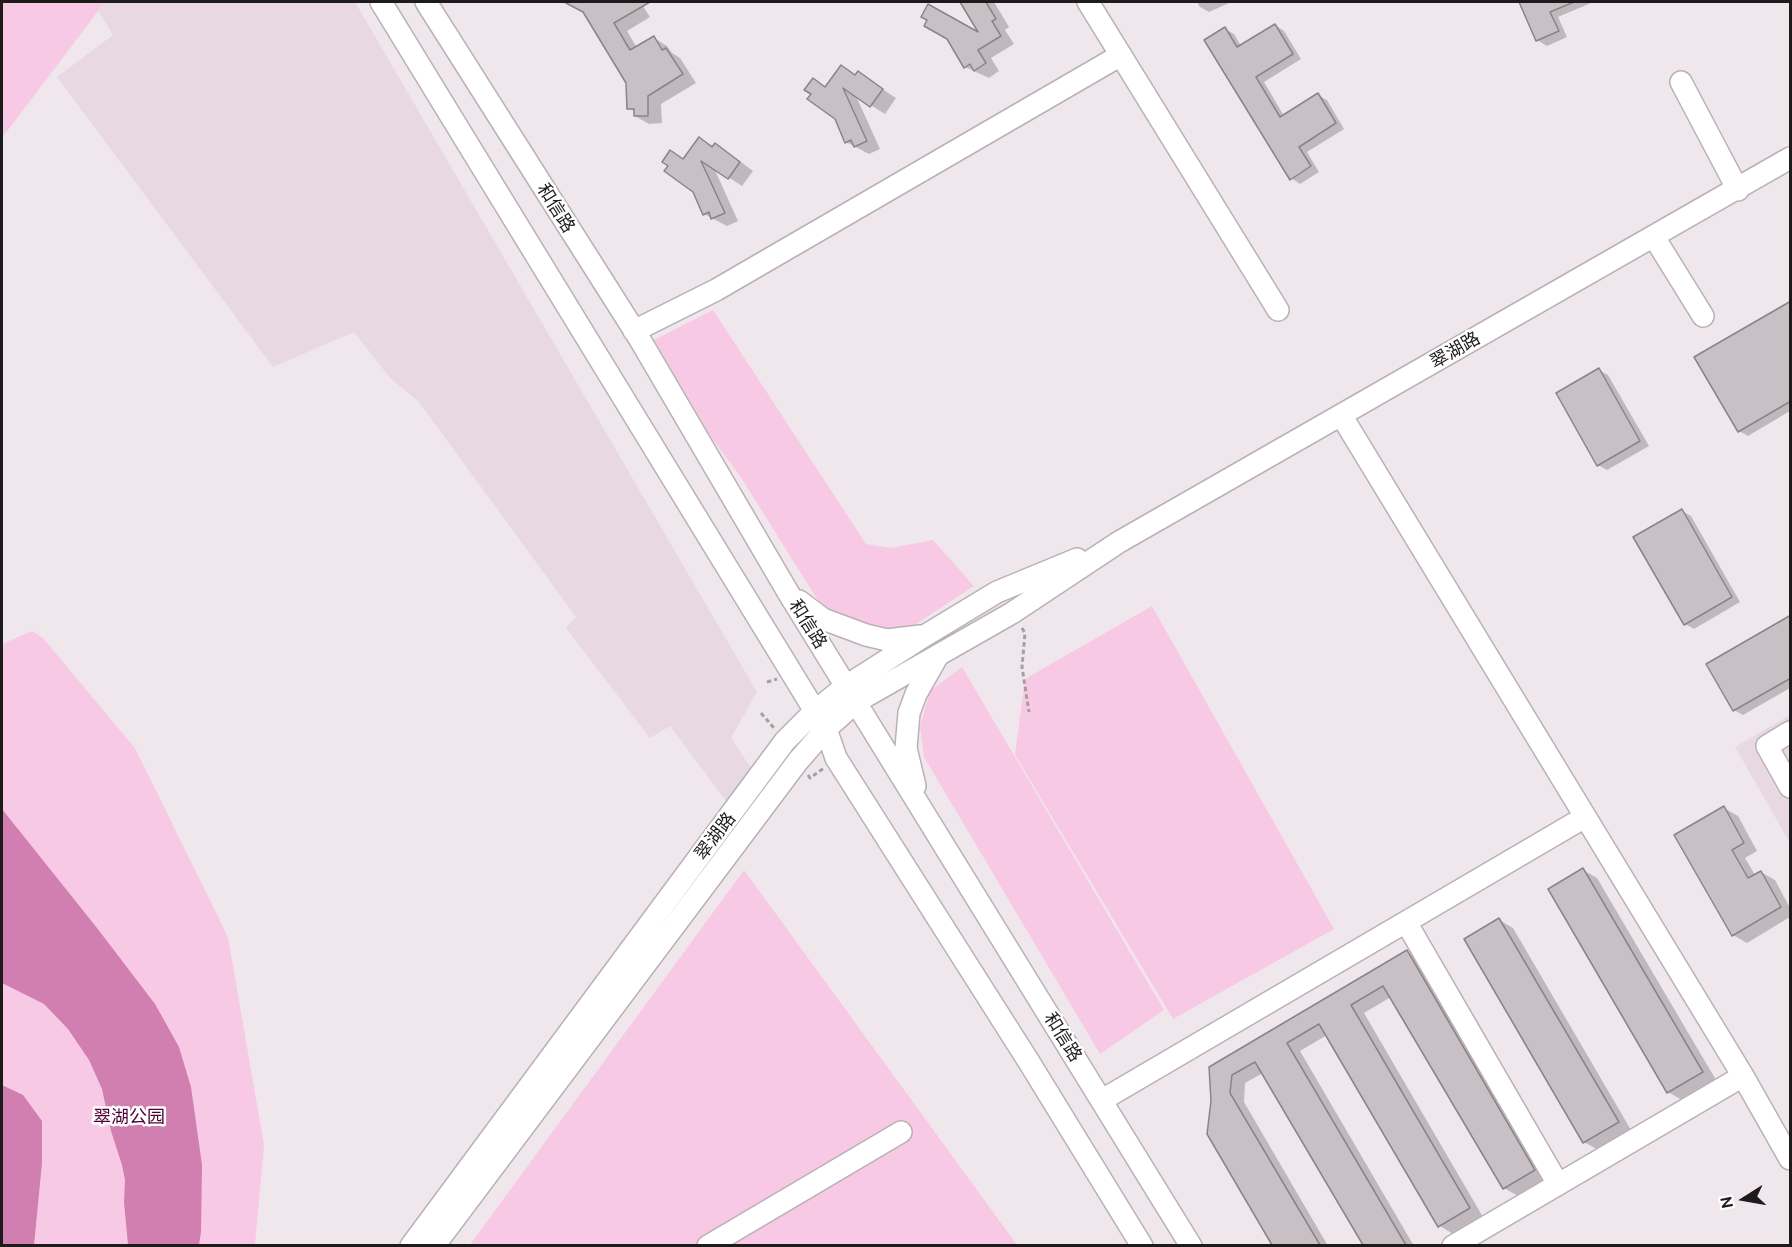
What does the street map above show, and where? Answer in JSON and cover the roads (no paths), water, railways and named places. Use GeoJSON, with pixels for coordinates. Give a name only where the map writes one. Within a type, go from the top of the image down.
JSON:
{"type":"FeatureCollection","features":[{"type":"Feature","properties":{"kind":"street"},"geometry":{"type":"LineString","coordinates":[[381,2],[820,721],[836,758],[1142,1245]]}},
{"type":"Feature","properties":{"kind":"street","name":"和信路"},"geometry":{"type":"LineString","coordinates":[[426,2],[634,331],[789,594],[1191,1245]]}},
{"type":"Feature","properties":{"kind":"street"},"geometry":{"type":"LineString","coordinates":[[1088,2],[1278,310]]}},
{"type":"Feature","properties":{"kind":"street"},"geometry":{"type":"LineString","coordinates":[[634,331],[716,290],[1121,55]]}},
{"type":"Feature","properties":{"kind":"street"},"geometry":{"type":"LineString","coordinates":[[1681,81],[1738,190]]}},
{"type":"Feature","properties":{"kind":"street","name":"翠湖路"},"geometry":{"type":"LineString","coordinates":[[851,694],[940,654],[1012,613],[1119,542],[1791,159]]}},
{"type":"Feature","properties":{"kind":"street"},"geometry":{"type":"LineString","coordinates":[[1654,237],[1703,316]]}},
{"type":"Feature","properties":{"kind":"street"},"geometry":{"type":"LineString","coordinates":[[1341,415],[1788,1148]]}},
{"type":"Feature","properties":{"kind":"street","name":"翠湖路"},"geometry":{"type":"LineString","coordinates":[[411,1245],[785,741],[820,721],[926,634],[997,592],[1119,542]]}},
{"type":"Feature","properties":{"kind":"street"},"geometry":{"type":"LineString","coordinates":[[789,594],[823,619],[866,635],[887,640],[926,634]]}},
{"type":"Feature","properties":{"kind":"street"},"geometry":{"type":"LineString","coordinates":[[921,807],[906,748],[908,726],[916,694],[940,654]]}},
{"type":"Feature","properties":{"kind":"street","name":"翠湖路"},"geometry":{"type":"LineString","coordinates":[[434,1245],[798,761],[820,721]]}},
{"type":"Feature","properties":{"kind":"street"},"geometry":{"type":"LineString","coordinates":[[1791,732],[1767,746],[1791,787]]}},
{"type":"Feature","properties":{"kind":"street"},"geometry":{"type":"LineString","coordinates":[[1102,1100],[1585,818]]}},
{"type":"Feature","properties":{"kind":"street"},"geometry":{"type":"LineString","coordinates":[[1406,922],[1558,1184]]}},
{"type":"Feature","properties":{"kind":"street"},"geometry":{"type":"LineString","coordinates":[[1453,1245],[1743,1076]]}},
{"type":"Feature","properties":{"kind":"street"},"geometry":{"type":"LineString","coordinates":[[708,1245],[902,1131]]}},
{"type":"Feature","properties":{"kind":"park label","name":"翠湖公园"},"geometry":{"type":"Point","coordinates":[129,1117]}}]}
